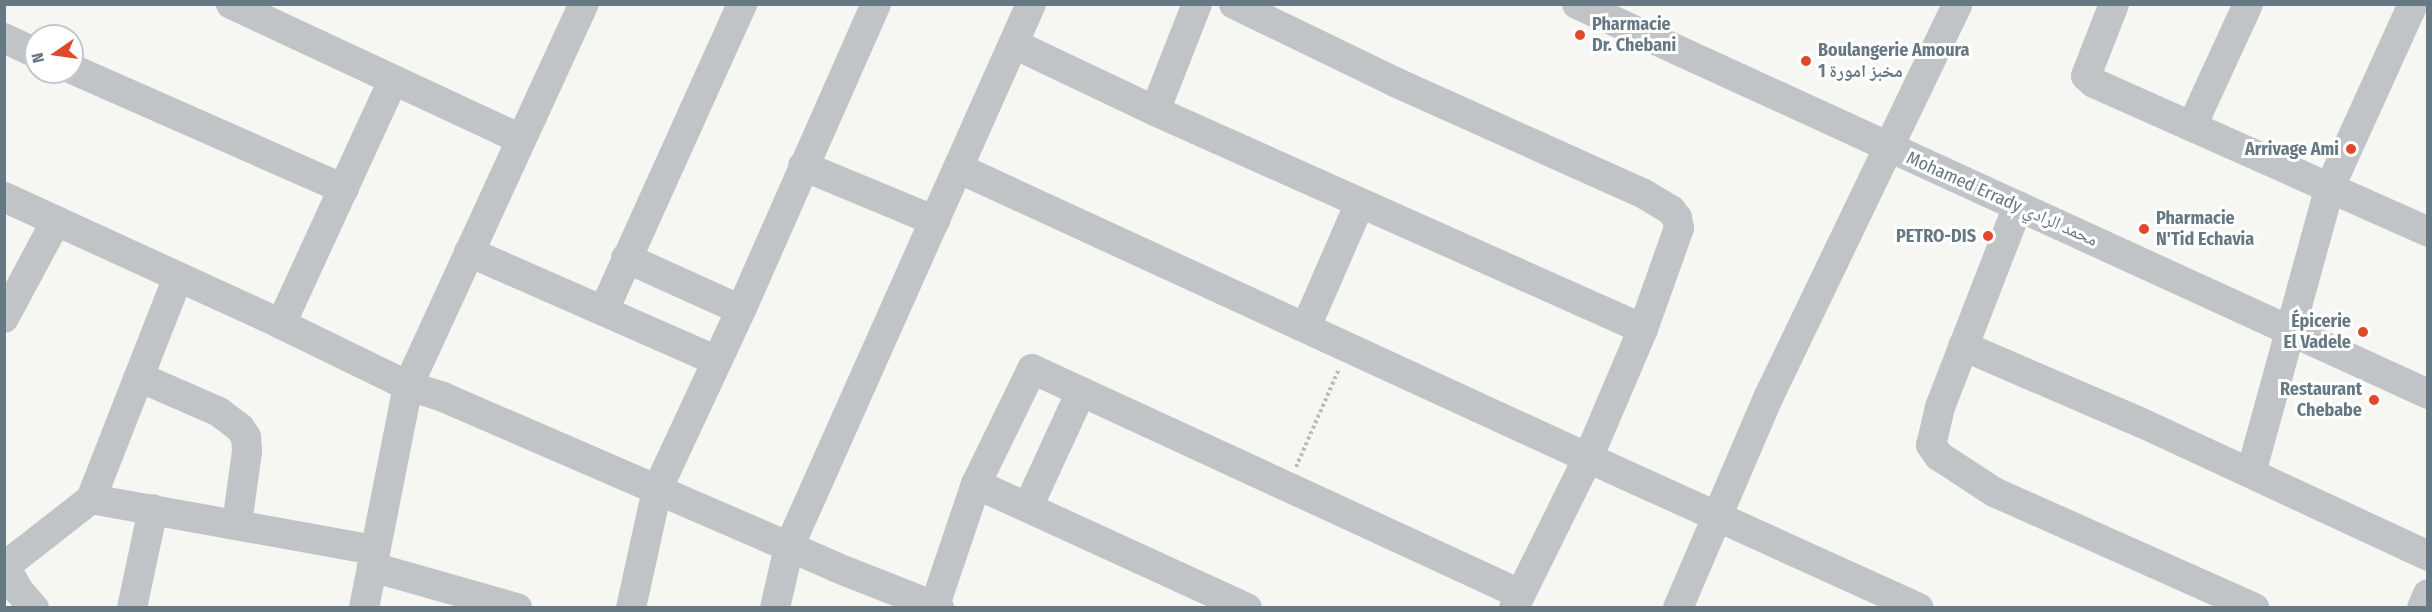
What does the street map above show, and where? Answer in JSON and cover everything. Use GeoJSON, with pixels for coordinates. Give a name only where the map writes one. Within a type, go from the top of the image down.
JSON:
{"type":"FeatureCollection","features":[{"type":"Feature","properties":{"kind":"street"},"geometry":{"type":"LineString","coordinates":[[231,4],[520,139]]}},
{"type":"Feature","properties":{"kind":"street"},"geometry":{"type":"LineString","coordinates":[[364,608],[408,386],[584,4]]}},
{"type":"Feature","properties":{"kind":"street"},"geometry":{"type":"LineString","coordinates":[[604,310],[742,4]]}},
{"type":"Feature","properties":{"kind":"street"},"geometry":{"type":"LineString","coordinates":[[631,608],[657,490],[741,310],[876,4]]}},
{"type":"Feature","properties":{"kind":"street"},"geometry":{"type":"LineString","coordinates":[[775,608],[789,547],[1031,4]]}},
{"type":"Feature","properties":{"kind":"street"},"geometry":{"type":"LineString","coordinates":[[1155,111],[1197,4]]}},
{"type":"Feature","properties":{"kind":"street"},"geometry":{"type":"LineString","coordinates":[[4,197],[281,324],[408,386],[443,397],[789,547],[936,606],[976,484],[1032,369],[1287,486],[1517,601],[1588,458],[1643,329],[1679,228],[1671,210],[1644,194],[1395,82],[1234,4]]}},
{"type":"Feature","properties":{"kind":"street","name":"Mohamed Errady محمد الرادي"},"geometry":{"type":"LineString","coordinates":[[1577,4],[2292,330],[2427,394]]}},
{"type":"Feature","properties":{"kind":"street"},"geometry":{"type":"LineString","coordinates":[[1678,608],[1768,398],[1958,4]]}},
{"type":"Feature","properties":{"kind":"street"},"geometry":{"type":"LineString","coordinates":[[2114,4],[2086,76],[2094,83],[2427,232]]}},
{"type":"Feature","properties":{"kind":"street"},"geometry":{"type":"LineString","coordinates":[[2192,126],[2248,4]]}},
{"type":"Feature","properties":{"kind":"street"},"geometry":{"type":"LineString","coordinates":[[2251,474],[2330,187],[2413,4]]}},
{"type":"Feature","properties":{"kind":"street"},"geometry":{"type":"LineString","coordinates":[[4,38],[24,47]]}},
{"type":"Feature","properties":{"kind":"street"},"geometry":{"type":"LineString","coordinates":[[1014,44],[1155,111],[1643,329]]}},
{"type":"Feature","properties":{"kind":"street"},"geometry":{"type":"LineString","coordinates":[[84,74],[344,189]]}},
{"type":"Feature","properties":{"kind":"street"},"geometry":{"type":"LineString","coordinates":[[281,324],[393,81]]}},
{"type":"Feature","properties":{"kind":"street"},"geometry":{"type":"LineString","coordinates":[[803,166],[935,221]]}},
{"type":"Feature","properties":{"kind":"street"},"geometry":{"type":"LineString","coordinates":[[958,168],[1919,608]]}},
{"type":"Feature","properties":{"kind":"street"},"geometry":{"type":"LineString","coordinates":[[1306,327],[1360,203]]}},
{"type":"Feature","properties":{"kind":"street"},"geometry":{"type":"LineString","coordinates":[[2018,206],[1963,346],[1934,426],[1930,445],[1939,456],[1994,492],[2254,608]]}},
{"type":"Feature","properties":{"kind":"street"},"geometry":{"type":"LineString","coordinates":[[4,318],[56,221]]}},
{"type":"Feature","properties":{"kind":"street"},"geometry":{"type":"LineString","coordinates":[[469,252],[717,361]]}},
{"type":"Feature","properties":{"kind":"street"},"geometry":{"type":"LineString","coordinates":[[626,258],[741,310]]}},
{"type":"Feature","properties":{"kind":"street"},"geometry":{"type":"LineString","coordinates":[[34,608],[19,591],[5,566],[91,499],[178,277]]}},
{"type":"Feature","properties":{"kind":"street"},"geometry":{"type":"LineString","coordinates":[[1963,346],[2142,423],[2427,556]]}},
{"type":"Feature","properties":{"kind":"street"},"geometry":{"type":"LineString","coordinates":[[139,376],[219,412],[240,428],[246,437],[248,451],[237,524]]}},
{"type":"Feature","properties":{"kind":"street"},"geometry":{"type":"LineString","coordinates":[[1028,507],[1080,392]]}},
{"type":"Feature","properties":{"kind":"street"},"geometry":{"type":"LineString","coordinates":[[976,484],[1247,608]]}},
{"type":"Feature","properties":{"kind":"street"},"geometry":{"type":"LineString","coordinates":[[91,499],[237,524],[374,559],[517,608]]}},
{"type":"Feature","properties":{"kind":"street"},"geometry":{"type":"LineString","coordinates":[[132,608],[153,509]]}},
{"type":"Feature","properties":{"kind":"street"},"geometry":{"type":"LineString","coordinates":[[2422,608],[2427,594]]}},
{"type":"Feature","properties":{"kind":"path"},"geometry":{"type":"LineString","coordinates":[[1287,486],[1349,346]]}},
{"type":"Feature","properties":{"kind":"place","name":"Pharmacie Dr. Chebani"},"geometry":{"type":"Point","coordinates":[1580,35]}},
{"type":"Feature","properties":{"kind":"place","name":"Boulangerie Amoura 1 مخبز امورة"},"geometry":{"type":"Point","coordinates":[1806,61]}},
{"type":"Feature","properties":{"kind":"place","name":"Arrivage Ami"},"geometry":{"type":"Point","coordinates":[2351,149]}},
{"type":"Feature","properties":{"kind":"place","name":"Pharmacie N'Tid Echavia"},"geometry":{"type":"Point","coordinates":[2144,229]}},
{"type":"Feature","properties":{"kind":"place","name":"PETRO-DIS"},"geometry":{"type":"Point","coordinates":[1988,236]}},
{"type":"Feature","properties":{"kind":"place","name":"Épicerie El Vadele"},"geometry":{"type":"Point","coordinates":[2363,332]}},
{"type":"Feature","properties":{"kind":"place","name":"Restaurant Chebabe"},"geometry":{"type":"Point","coordinates":[2374,400]}}]}
